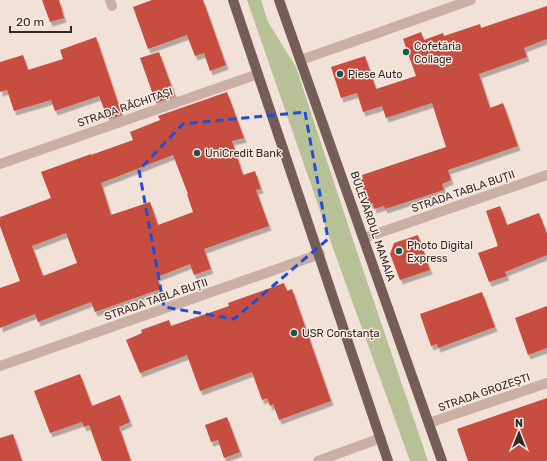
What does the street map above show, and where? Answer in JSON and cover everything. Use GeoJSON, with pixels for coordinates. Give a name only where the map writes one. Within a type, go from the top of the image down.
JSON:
{"type":"FeatureCollection","features":[{"type":"Feature","properties":{"kind":"main road"},"geometry":{"type":"LineString","coordinates":[[233,0],[320,254],[388,461]]}},
{"type":"Feature","properties":{"kind":"main road","name":"BULEVARDUL MAMAIA"},"geometry":{"type":"LineString","coordinates":[[279,0],[442,461]]}},
{"type":"Feature","properties":{"kind":"street"},"geometry":{"type":"LineString","coordinates":[[301,60],[471,0]]}},
{"type":"Feature","properties":{"kind":"street","name":"STRADA RĂCHITAȘI"},"geometry":{"type":"LineString","coordinates":[[0,164],[258,74]]}},
{"type":"Feature","properties":{"kind":"street","name":"STRADA TABLA BUȚII"},"geometry":{"type":"LineString","coordinates":[[364,238],[547,174]]}},
{"type":"Feature","properties":{"kind":"street","name":"STRADA TABLA BUȚII"},"geometry":{"type":"LineString","coordinates":[[0,366],[320,254]]}},
{"type":"Feature","properties":{"kind":"street","name":"STRADA GROZEȘTI"},"geometry":{"type":"LineString","coordinates":[[429,423],[547,383]]}},
{"type":"Feature","properties":{"kind":"street"},"geometry":{"type":"LineString","coordinates":[[318,461],[381,438]]}},
{"type":"Feature","properties":{"kind":"highlighted area"},"geometry":{"type":"Polygon","coordinates":[[[305,112],[328,239],[234,319],[164,307],[139,170],[183,124],[305,112]]]}},
{"type":"Feature","properties":{"kind":"green space"},"geometry":{"type":"Polygon","coordinates":[[[247,0],[261,0],[268,22],[296,67],[428,461],[410,461],[334,251],[247,0]]]}},
{"type":"Feature","properties":{"kind":"building"},"geometry":{"type":"Polygon","coordinates":[[[42,0],[59,0],[64,18],[50,22],[42,0]]]}},
{"type":"Feature","properties":{"kind":"building"},"geometry":{"type":"Polygon","coordinates":[[[152,0],[203,0],[226,65],[210,71],[204,53],[195,56],[187,35],[148,49],[133,7],[152,0]]]}},
{"type":"Feature","properties":{"kind":"building"},"geometry":{"type":"Polygon","coordinates":[[[547,6],[547,39],[524,48],[527,57],[479,74],[490,108],[503,103],[518,146],[448,170],[451,180],[442,184],[444,190],[385,209],[384,206],[374,209],[373,203],[368,204],[360,179],[363,179],[362,175],[446,147],[432,103],[386,118],[382,106],[363,112],[357,93],[341,98],[331,67],[365,56],[376,89],[416,76],[403,39],[421,32],[424,40],[443,33],[444,36],[480,24],[481,28],[547,6]]]}},
{"type":"Feature","properties":{"kind":"building"},"geometry":{"type":"Polygon","coordinates":[[[96,37],[122,115],[108,119],[99,96],[55,111],[51,100],[14,111],[7,90],[0,92],[0,62],[23,55],[28,70],[63,59],[60,50],[96,37]]]}},
{"type":"Feature","properties":{"kind":"building"},"geometry":{"type":"Polygon","coordinates":[[[159,52],[175,96],[156,103],[140,58],[159,52]]]}},
{"type":"Feature","properties":{"kind":"building"},"geometry":{"type":"Polygon","coordinates":[[[227,92],[244,138],[232,141],[243,175],[255,171],[261,189],[256,190],[269,226],[204,249],[211,269],[194,275],[190,264],[157,277],[161,289],[95,312],[91,302],[38,322],[35,314],[0,328],[0,288],[20,281],[0,226],[0,217],[51,198],[41,172],[133,140],[130,132],[160,120],[158,116],[227,92]],[[173,155],[101,183],[111,215],[150,202],[158,225],[193,212],[188,194],[173,155]],[[66,233],[32,246],[43,276],[77,263],[66,233]]]}},
{"type":"Feature","properties":{"kind":"building"},"geometry":{"type":"Polygon","coordinates":[[[500,206],[507,225],[539,213],[547,234],[547,255],[505,272],[507,276],[489,282],[478,253],[498,246],[486,211],[500,206]]]}},
{"type":"Feature","properties":{"kind":"building"},"geometry":{"type":"Polygon","coordinates":[[[418,235],[430,270],[400,280],[390,254],[394,243],[418,235]]]}},
{"type":"Feature","properties":{"kind":"building"},"geometry":{"type":"Polygon","coordinates":[[[284,283],[287,291],[292,289],[331,401],[279,420],[273,404],[270,406],[267,398],[262,400],[252,372],[200,391],[187,355],[140,373],[126,340],[142,333],[141,330],[169,320],[171,326],[229,306],[228,303],[284,283]]]}},
{"type":"Feature","properties":{"kind":"building"},"geometry":{"type":"Polygon","coordinates":[[[482,292],[495,327],[438,348],[437,344],[431,346],[420,314],[482,292]]]}},
{"type":"Feature","properties":{"kind":"building"},"geometry":{"type":"Polygon","coordinates":[[[547,306],[547,348],[528,355],[515,318],[547,306]]]}},
{"type":"Feature","properties":{"kind":"building"},"geometry":{"type":"Polygon","coordinates":[[[80,374],[92,406],[120,395],[130,422],[119,427],[131,461],[102,461],[89,425],[84,427],[82,422],[50,433],[34,391],[80,374]]]}},
{"type":"Feature","properties":{"kind":"building"},"geometry":{"type":"Polygon","coordinates":[[[547,398],[547,461],[468,461],[457,429],[547,398]]]}},
{"type":"Feature","properties":{"kind":"building"},"geometry":{"type":"Polygon","coordinates":[[[227,417],[240,452],[224,458],[218,440],[211,442],[205,425],[227,417]]]}},
{"type":"Feature","properties":{"kind":"building"},"geometry":{"type":"Polygon","coordinates":[[[13,434],[22,461],[0,461],[0,438],[13,434]]]}},
{"type":"Feature","properties":{"kind":"place","name":"Cofetăria Collage"},"geometry":{"type":"Point","coordinates":[406,52]}},
{"type":"Feature","properties":{"kind":"place","name":"Piese Auto"},"geometry":{"type":"Point","coordinates":[340,74]}},
{"type":"Feature","properties":{"kind":"place","name":"UniCredit Bank"},"geometry":{"type":"Point","coordinates":[197,153]}},
{"type":"Feature","properties":{"kind":"place","name":"Photo Digital Express"},"geometry":{"type":"Point","coordinates":[399,251]}},
{"type":"Feature","properties":{"kind":"place","name":"USR Constanța"},"geometry":{"type":"Point","coordinates":[294,333]}}]}
